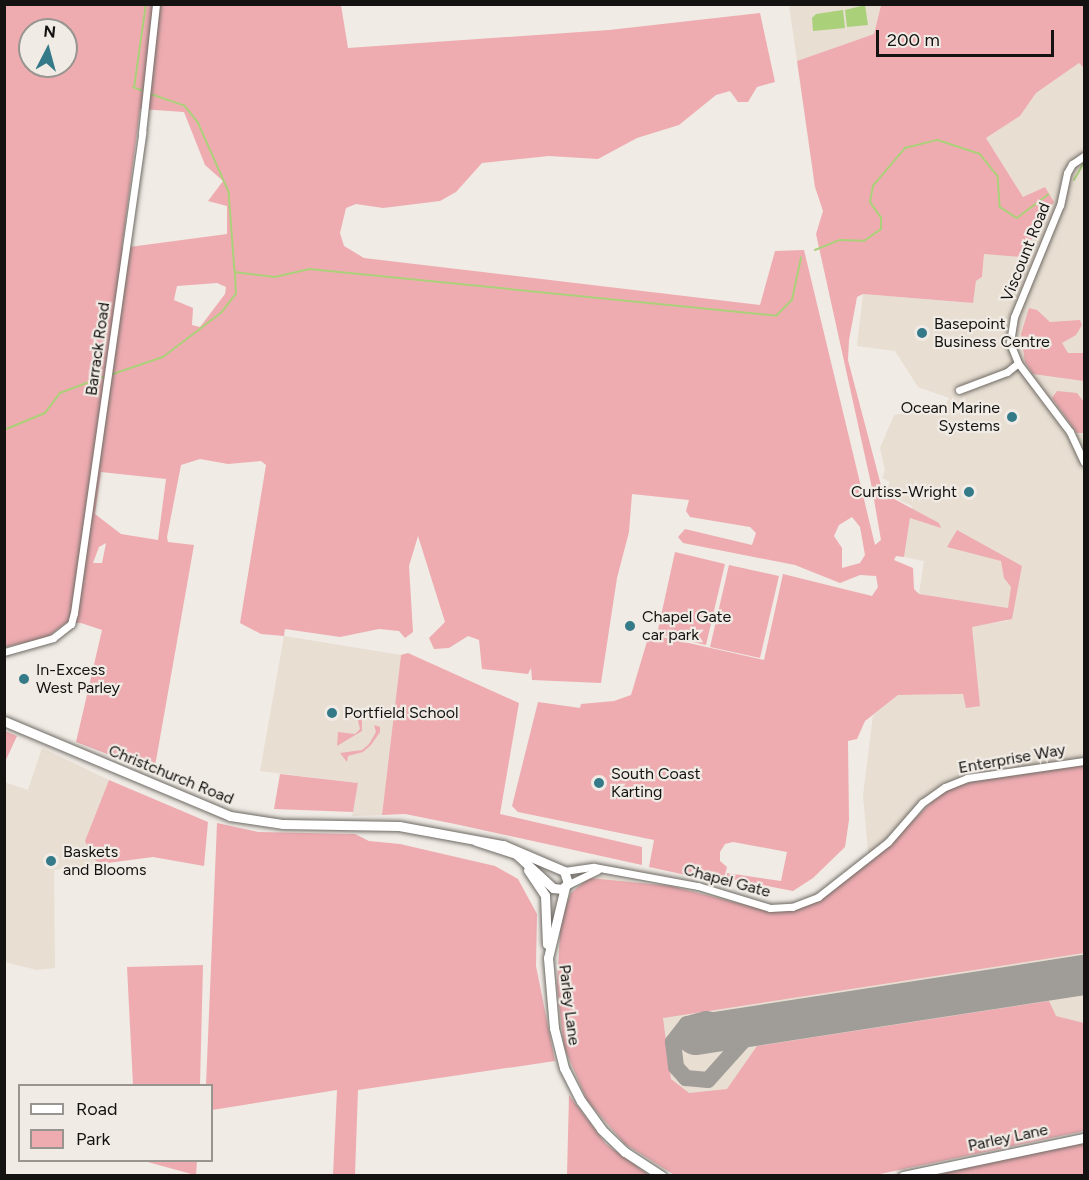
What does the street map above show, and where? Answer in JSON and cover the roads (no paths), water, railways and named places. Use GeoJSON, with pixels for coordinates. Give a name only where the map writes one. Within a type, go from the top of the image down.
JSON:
{"type":"FeatureCollection","features":[{"type":"Feature","properties":{"kind":"main road","name":"Christchurch Road"},"geometry":{"type":"LineString","coordinates":[[4,721],[230,816],[283,825],[399,826],[516,848],[561,870]]}},
{"type":"Feature","properties":{"kind":"main road"},"geometry":{"type":"LineString","coordinates":[[463,838],[510,855],[536,878],[545,895],[548,958]]}},
{"type":"Feature","properties":{"kind":"main road","name":"Christchurch Road"},"geometry":{"type":"LineString","coordinates":[[476,840],[516,854],[550,884]]}},
{"type":"Feature","properties":{"kind":"main road"},"geometry":{"type":"LineString","coordinates":[[561,870],[566,886],[550,884],[550,874],[561,870]]}},
{"type":"Feature","properties":{"kind":"main road","name":"Parley Lane"},"geometry":{"type":"LineString","coordinates":[[550,884],[551,941]]}},
{"type":"Feature","properties":{"kind":"main road","name":"Parley Lane"},"geometry":{"type":"LineString","coordinates":[[566,886],[548,958],[554,1028],[572,1086],[612,1141],[662,1176]]}},
{"type":"Feature","properties":{"kind":"main road","name":"Parley Lane"},"geometry":{"type":"LineString","coordinates":[[903,1176],[1084,1138]]}},
{"type":"Feature","properties":{"kind":"street","name":"Barrack Road"},"geometry":{"type":"LineString","coordinates":[[4,652],[54,638],[71,624],[74,613],[142,133],[156,4]]}},
{"type":"Feature","properties":{"kind":"street","name":"Viscount Road"},"geometry":{"type":"LineString","coordinates":[[1018,363],[1010,343],[1014,318],[1060,205],[1067,173],[1072,164],[1084,156]]}},
{"type":"Feature","properties":{"kind":"street"},"geometry":{"type":"LineString","coordinates":[[959,390],[1007,372],[1018,363],[1070,432],[1084,462]]}},
{"type":"Feature","properties":{"kind":"street","name":"Enterprise Way"},"geometry":{"type":"LineString","coordinates":[[865,860],[888,842],[928,797],[954,782],[1084,761]]}},
{"type":"Feature","properties":{"kind":"street","name":"Chapel Gate"},"geometry":{"type":"LineString","coordinates":[[561,870],[588,867],[604,869],[698,886],[755,905],[782,908],[818,897],[865,860]]}},
{"type":"Feature","properties":{"kind":"street"},"geometry":{"type":"LineString","coordinates":[[566,886],[584,874],[604,869]]}},
{"type":"Feature","properties":{"kind":"waterway"},"geometry":{"type":"LineString","coordinates":[[142,91],[134,88],[146,4]]}},
{"type":"Feature","properties":{"kind":"waterway"},"geometry":{"type":"LineString","coordinates":[[151,94],[185,106],[198,122],[229,192],[235,271]]}},
{"type":"Feature","properties":{"kind":"waterway"},"geometry":{"type":"LineString","coordinates":[[815,250],[840,240],[864,241],[881,229],[881,218],[870,202],[873,186],[905,148],[938,140],[980,154],[998,176],[1000,207],[1017,218],[1048,195]]}},
{"type":"Feature","properties":{"kind":"waterway"},"geometry":{"type":"LineString","coordinates":[[1074,180],[1084,163]]}},
{"type":"Feature","properties":{"kind":"waterway"},"geometry":{"type":"LineString","coordinates":[[113,374],[163,357],[221,313],[236,294],[235,272],[275,277],[309,269],[776,316],[792,300],[801,258]]}},
{"type":"Feature","properties":{"kind":"waterway"},"geometry":{"type":"LineString","coordinates":[[4,430],[45,413],[60,393],[103,377]]}},
{"type":"Feature","properties":{"kind":"place","name":"Basepoint Business Centre"},"geometry":{"type":"Point","coordinates":[922,333]}},
{"type":"Feature","properties":{"kind":"place","name":"Ocean Marine Systems"},"geometry":{"type":"Point","coordinates":[1012,417]}},
{"type":"Feature","properties":{"kind":"place","name":"Curtiss-Wright"},"geometry":{"type":"Point","coordinates":[969,492]}},
{"type":"Feature","properties":{"kind":"place","name":"Chapel Gate car park"},"geometry":{"type":"Point","coordinates":[630,626]}},
{"type":"Feature","properties":{"kind":"place","name":"In-Excess West Parley"},"geometry":{"type":"Point","coordinates":[24,679]}},
{"type":"Feature","properties":{"kind":"place","name":"Portfield School"},"geometry":{"type":"Point","coordinates":[332,713]}},
{"type":"Feature","properties":{"kind":"place","name":"South Coast Karting"},"geometry":{"type":"Point","coordinates":[599,783]}},
{"type":"Feature","properties":{"kind":"place","name":"Baskets and Blooms"},"geometry":{"type":"Point","coordinates":[51,861]}}]}
